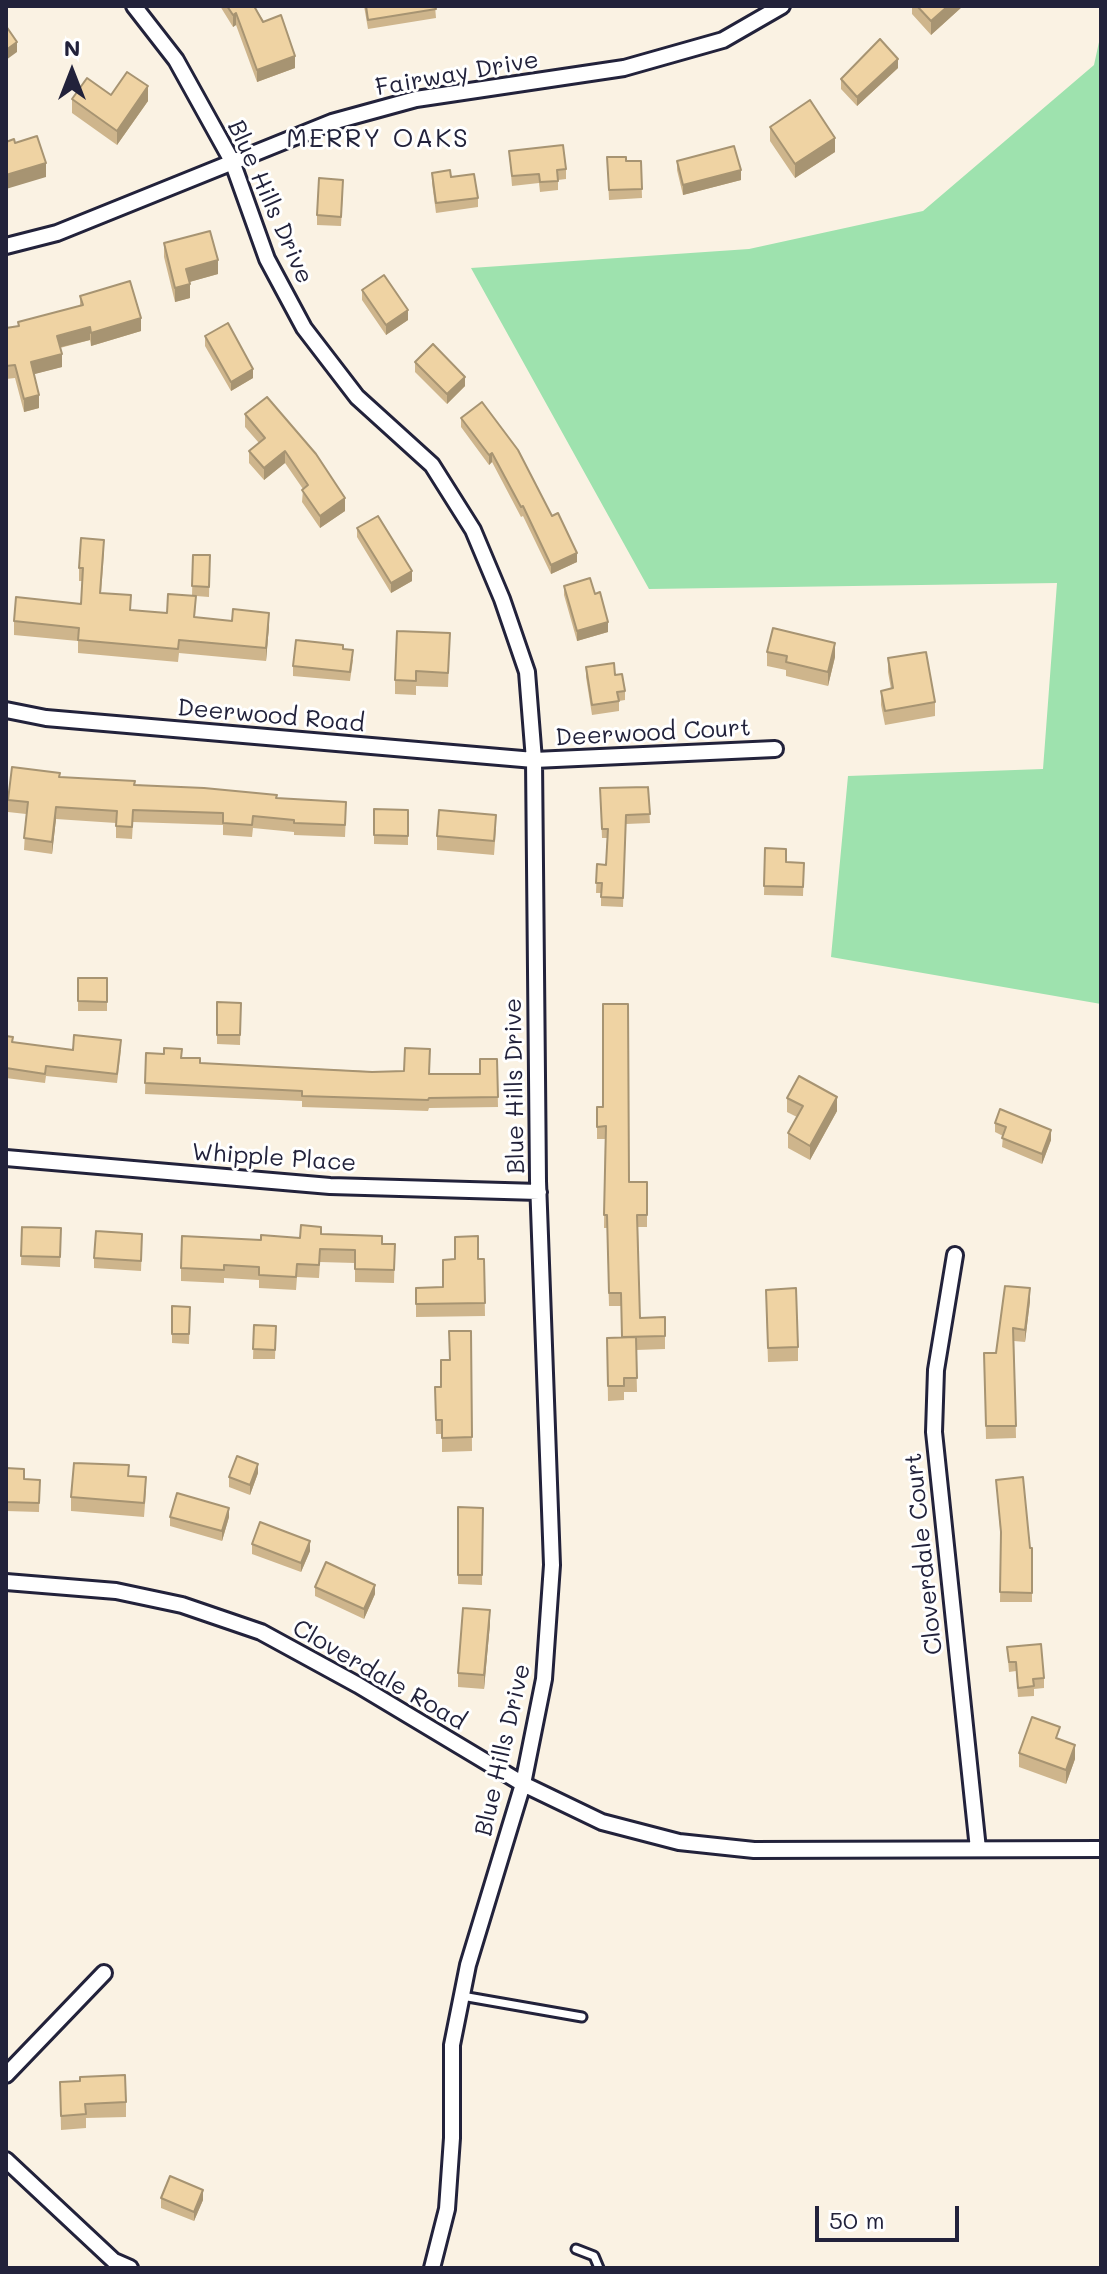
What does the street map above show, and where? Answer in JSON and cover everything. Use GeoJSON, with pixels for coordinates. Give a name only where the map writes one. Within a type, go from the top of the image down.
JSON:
{"type":"FeatureCollection","features":[{"type":"Feature","properties":{"kind":"street","name":"Blue Hills Drive"},"geometry":{"type":"LineString","coordinates":[[134,6],[176,60],[232,161],[267,259],[304,328],[357,397],[432,465],[473,530],[502,599],[527,672],[534,760],[539,1192],[552,1565],[544,1679],[523,1784],[468,1965],[452,2045],[452,2138],[447,2209],[432,2268]]}},
{"type":"Feature","properties":{"kind":"street","name":"Fairway Drive"},"geometry":{"type":"LineString","coordinates":[[6,246],[57,233],[332,122],[416,99],[624,68],[723,40],[782,6]]}},
{"type":"Feature","properties":{"kind":"street","name":"Deerwood Road"},"geometry":{"type":"LineString","coordinates":[[6,710],[46,718],[534,760]]}},
{"type":"Feature","properties":{"kind":"street","name":"Deerwood Court"},"geometry":{"type":"LineString","coordinates":[[534,760],[775,749]]}},
{"type":"Feature","properties":{"kind":"street","name":"Whipple Place"},"geometry":{"type":"LineString","coordinates":[[6,1158],[330,1186],[539,1192]]}},
{"type":"Feature","properties":{"kind":"street","name":"Cloverdale Court"},"geometry":{"type":"LineString","coordinates":[[955,1255],[936,1370],[934,1432],[978,1849]]}},
{"type":"Feature","properties":{"kind":"street","name":"Cloverdale Road"},"geometry":{"type":"LineString","coordinates":[[6,1582],[116,1591],[182,1605],[261,1632],[358,1685],[523,1784],[602,1822],[679,1842],[754,1850],[1101,1849]]}},
{"type":"Feature","properties":{"kind":"street"},"geometry":{"type":"LineString","coordinates":[[6,2075],[104,1973]]}},
{"type":"Feature","properties":{"kind":"street"},"geometry":{"type":"LineString","coordinates":[[6,2160],[111,2264],[130,2268]]}},
{"type":"Feature","properties":{"kind":"lane"},"geometry":{"type":"LineString","coordinates":[[462,1996],[582,2017]]}},
{"type":"Feature","properties":{"kind":"lane"},"geometry":{"type":"LineString","coordinates":[[576,2249],[594,2256],[599,2268]]}},
{"type":"Feature","properties":{"kind":"green space"},"geometry":{"type":"Polygon","coordinates":[[[1101,33],[1101,1004],[831,957],[848,776],[1043,769],[1057,583],[649,589],[471,268],[749,249],[923,211],[1094,65],[1101,33]]]}},
{"type":"Feature","properties":{"kind":"building"},"geometry":{"type":"Polygon","coordinates":[[[227,6],[254,6],[263,22],[281,15],[295,56],[257,70],[236,13],[233,15],[227,6]]]}},
{"type":"Feature","properties":{"kind":"building"},"geometry":{"type":"Polygon","coordinates":[[[366,6],[435,6],[436,9],[368,20],[366,6]]]}},
{"type":"Feature","properties":{"kind":"building"},"geometry":{"type":"Polygon","coordinates":[[[917,6],[948,6],[931,21],[917,6]]]}},
{"type":"Feature","properties":{"kind":"building"},"geometry":{"type":"Polygon","coordinates":[[[6,26],[17,42],[6,50],[6,26]]]}},
{"type":"Feature","properties":{"kind":"building"},"geometry":{"type":"Polygon","coordinates":[[[880,39],[898,59],[857,97],[841,79],[880,39]]]}},
{"type":"Feature","properties":{"kind":"building"},"geometry":{"type":"Polygon","coordinates":[[[127,72],[148,86],[117,131],[72,99],[87,78],[111,95],[127,72]]]}},
{"type":"Feature","properties":{"kind":"building"},"geometry":{"type":"Polygon","coordinates":[[[810,100],[835,138],[795,164],[770,127],[810,100]]]}},
{"type":"Feature","properties":{"kind":"building"},"geometry":{"type":"Polygon","coordinates":[[[37,136],[46,163],[6,175],[6,142],[14,139],[15,143],[37,136]]]}},
{"type":"Feature","properties":{"kind":"building"},"geometry":{"type":"Polygon","coordinates":[[[563,145],[566,169],[557,170],[558,181],[540,182],[539,174],[512,176],[509,151],[563,145]]]}},
{"type":"Feature","properties":{"kind":"building"},"geometry":{"type":"Polygon","coordinates":[[[734,146],[741,170],[683,185],[677,161],[734,146]]]}},
{"type":"Feature","properties":{"kind":"building"},"geometry":{"type":"Polygon","coordinates":[[[607,157],[641,161],[642,189],[609,190],[607,157]]]}},
{"type":"Feature","properties":{"kind":"building"},"geometry":{"type":"Polygon","coordinates":[[[450,170],[451,177],[474,174],[478,198],[436,203],[432,173],[450,170]]]}},
{"type":"Feature","properties":{"kind":"building"},"geometry":{"type":"Polygon","coordinates":[[[319,178],[343,180],[341,217],[317,215],[319,178]]]}},
{"type":"Feature","properties":{"kind":"building"},"geometry":{"type":"Polygon","coordinates":[[[210,231],[218,260],[186,269],[190,284],[175,288],[164,243],[210,231]]]}},
{"type":"Feature","properties":{"kind":"building"},"geometry":{"type":"Polygon","coordinates":[[[384,275],[408,310],[386,325],[362,290],[384,275]]]}},
{"type":"Feature","properties":{"kind":"building"},"geometry":{"type":"Polygon","coordinates":[[[130,281],[141,318],[91,333],[90,327],[57,336],[62,354],[31,362],[39,395],[24,399],[15,365],[6,366],[6,328],[83,305],[80,296],[130,281]]]}},
{"type":"Feature","properties":{"kind":"building"},"geometry":{"type":"Polygon","coordinates":[[[228,323],[253,369],[231,382],[205,336],[228,323]]]}},
{"type":"Feature","properties":{"kind":"building"},"geometry":{"type":"Polygon","coordinates":[[[433,344],[465,377],[447,394],[415,362],[433,344]]]}},
{"type":"Feature","properties":{"kind":"building"},"geometry":{"type":"Polygon","coordinates":[[[267,397],[316,454],[345,498],[320,516],[302,490],[308,485],[285,451],[264,468],[249,451],[265,438],[245,414],[267,397]]]}},
{"type":"Feature","properties":{"kind":"building"},"geometry":{"type":"Polygon","coordinates":[[[482,402],[518,450],[552,516],[558,513],[577,553],[551,565],[523,506],[492,453],[489,455],[461,418],[482,402]]]}},
{"type":"Feature","properties":{"kind":"building"},"geometry":{"type":"Polygon","coordinates":[[[378,516],[412,571],[391,583],[357,528],[378,516]]]}},
{"type":"Feature","properties":{"kind":"building"},"geometry":{"type":"Polygon","coordinates":[[[81,538],[104,540],[100,593],[131,595],[130,610],[167,613],[168,594],[196,596],[194,617],[232,621],[233,609],[269,613],[266,648],[179,640],[178,649],[78,640],[79,628],[14,621],[16,597],[81,604],[81,538]]]}},
{"type":"Feature","properties":{"kind":"building"},"geometry":{"type":"Polygon","coordinates":[[[193,555],[210,555],[209,587],[192,586],[193,555]]]}},
{"type":"Feature","properties":{"kind":"building"},"geometry":{"type":"Polygon","coordinates":[[[590,578],[595,594],[600,592],[608,622],[577,631],[564,586],[590,578]]]}},
{"type":"Feature","properties":{"kind":"building"},"geometry":{"type":"Polygon","coordinates":[[[773,628],[835,643],[828,672],[786,662],[787,656],[767,652],[773,628]]]}},
{"type":"Feature","properties":{"kind":"building"},"geometry":{"type":"Polygon","coordinates":[[[397,631],[450,633],[448,673],[416,671],[416,681],[395,680],[397,631]]]}},
{"type":"Feature","properties":{"kind":"building"},"geometry":{"type":"Polygon","coordinates":[[[296,640],[343,645],[343,649],[353,650],[350,672],[293,666],[296,640]]]}},
{"type":"Feature","properties":{"kind":"building"},"geometry":{"type":"Polygon","coordinates":[[[926,652],[935,702],[885,711],[881,691],[893,688],[888,658],[926,652]]]}},
{"type":"Feature","properties":{"kind":"building"},"geometry":{"type":"Polygon","coordinates":[[[614,663],[615,675],[622,674],[625,691],[617,692],[619,701],[592,705],[586,667],[614,663]]]}},
{"type":"Feature","properties":{"kind":"building"},"geometry":{"type":"Polygon","coordinates":[[[12,767],[60,773],[59,777],[135,781],[134,785],[204,788],[277,795],[276,798],[346,802],[345,825],[294,823],[294,820],[253,816],[252,825],[223,823],[223,813],[133,810],[132,827],[116,826],[117,811],[56,807],[52,842],[24,838],[28,802],[8,800],[12,767]]]}},
{"type":"Feature","properties":{"kind":"building"},"geometry":{"type":"Polygon","coordinates":[[[648,787],[650,814],[626,815],[623,898],[601,897],[602,883],[596,883],[597,864],[606,865],[608,829],[602,829],[600,788],[648,787]]]}},
{"type":"Feature","properties":{"kind":"building"},"geometry":{"type":"Polygon","coordinates":[[[374,809],[408,810],[408,836],[374,835],[374,809]]]}},
{"type":"Feature","properties":{"kind":"building"},"geometry":{"type":"Polygon","coordinates":[[[439,810],[496,815],[494,841],[437,836],[439,810]]]}},
{"type":"Feature","properties":{"kind":"building"},"geometry":{"type":"Polygon","coordinates":[[[765,848],[786,849],[786,862],[804,863],[803,887],[764,886],[765,848]]]}},
{"type":"Feature","properties":{"kind":"building"},"geometry":{"type":"Polygon","coordinates":[[[78,978],[107,978],[107,1002],[78,1001],[78,978]]]}},
{"type":"Feature","properties":{"kind":"building"},"geometry":{"type":"Polygon","coordinates":[[[217,1002],[241,1003],[240,1035],[217,1035],[217,1002]]]}},
{"type":"Feature","properties":{"kind":"building"},"geometry":{"type":"Polygon","coordinates":[[[603,1004],[628,1004],[629,1182],[647,1182],[647,1215],[637,1215],[640,1318],[665,1317],[665,1336],[622,1337],[621,1293],[609,1293],[607,1215],[604,1215],[606,1126],[597,1127],[597,1107],[603,1107],[603,1004]]]}},
{"type":"Feature","properties":{"kind":"building"},"geometry":{"type":"Polygon","coordinates":[[[74,1035],[121,1040],[117,1074],[46,1066],[45,1074],[6,1068],[6,1036],[13,1037],[12,1042],[73,1050],[74,1035]]]}},
{"type":"Feature","properties":{"kind":"building"},"geometry":{"type":"Polygon","coordinates":[[[164,1048],[182,1049],[181,1058],[200,1058],[200,1063],[372,1072],[404,1071],[405,1048],[430,1049],[429,1074],[480,1074],[480,1059],[497,1059],[498,1097],[428,1100],[302,1096],[302,1091],[145,1083],[146,1053],[164,1054],[164,1048]]]}},
{"type":"Feature","properties":{"kind":"building"},"geometry":{"type":"Polygon","coordinates":[[[799,1076],[837,1097],[810,1146],[788,1133],[803,1106],[787,1098],[799,1076]]]}},
{"type":"Feature","properties":{"kind":"building"},"geometry":{"type":"Polygon","coordinates":[[[1000,1109],[1051,1130],[1042,1154],[1002,1138],[1006,1127],[995,1123],[1000,1109]]]}},
{"type":"Feature","properties":{"kind":"building"},"geometry":{"type":"Polygon","coordinates":[[[301,1225],[321,1227],[321,1234],[382,1236],[382,1244],[395,1244],[394,1270],[355,1269],[355,1250],[320,1249],[319,1265],[297,1264],[296,1277],[259,1275],[259,1267],[224,1265],[224,1270],[181,1268],[182,1236],[261,1240],[261,1235],[300,1238],[301,1225]]]}},
{"type":"Feature","properties":{"kind":"building"},"geometry":{"type":"Polygon","coordinates":[[[22,1227],[61,1228],[60,1257],[21,1256],[22,1227]]]}},
{"type":"Feature","properties":{"kind":"building"},"geometry":{"type":"Polygon","coordinates":[[[96,1231],[142,1234],[141,1261],[94,1258],[96,1231]]]}},
{"type":"Feature","properties":{"kind":"building"},"geometry":{"type":"Polygon","coordinates":[[[478,1236],[478,1259],[484,1259],[485,1303],[416,1304],[416,1288],[443,1287],[443,1260],[455,1259],[455,1237],[478,1236]]]}},
{"type":"Feature","properties":{"kind":"building"},"geometry":{"type":"Polygon","coordinates":[[[1005,1286],[1030,1288],[1025,1330],[1013,1328],[1016,1426],[986,1426],[984,1353],[996,1353],[1005,1286]]]}},
{"type":"Feature","properties":{"kind":"building"},"geometry":{"type":"Polygon","coordinates":[[[796,1288],[798,1347],[768,1348],[766,1290],[796,1288]]]}},
{"type":"Feature","properties":{"kind":"building"},"geometry":{"type":"Polygon","coordinates":[[[172,1306],[190,1307],[189,1334],[172,1334],[172,1306]]]}},
{"type":"Feature","properties":{"kind":"building"},"geometry":{"type":"Polygon","coordinates":[[[254,1325],[276,1326],[275,1350],[253,1349],[254,1325]]]}},
{"type":"Feature","properties":{"kind":"building"},"geometry":{"type":"Polygon","coordinates":[[[449,1331],[471,1331],[472,1437],[442,1438],[442,1420],[436,1420],[435,1387],[441,1387],[441,1360],[450,1360],[449,1331]]]}},
{"type":"Feature","properties":{"kind":"building"},"geometry":{"type":"Polygon","coordinates":[[[636,1337],[637,1378],[624,1378],[624,1386],[608,1386],[607,1338],[636,1337]]]}},
{"type":"Feature","properties":{"kind":"building"},"geometry":{"type":"Polygon","coordinates":[[[237,1456],[258,1464],[250,1485],[229,1477],[237,1456]]]}},
{"type":"Feature","properties":{"kind":"building"},"geometry":{"type":"Polygon","coordinates":[[[74,1463],[129,1465],[128,1476],[146,1477],[144,1503],[71,1497],[74,1463]]]}},
{"type":"Feature","properties":{"kind":"building"},"geometry":{"type":"Polygon","coordinates":[[[6,1468],[24,1469],[24,1479],[40,1480],[39,1503],[6,1502],[6,1468]]]}},
{"type":"Feature","properties":{"kind":"building"},"geometry":{"type":"Polygon","coordinates":[[[1023,1477],[1032,1548],[1032,1593],[1000,1592],[1001,1532],[996,1480],[1023,1477]]]}},
{"type":"Feature","properties":{"kind":"building"},"geometry":{"type":"Polygon","coordinates":[[[177,1493],[229,1508],[222,1531],[170,1517],[177,1493]]]}},
{"type":"Feature","properties":{"kind":"building"},"geometry":{"type":"Polygon","coordinates":[[[458,1507],[483,1508],[482,1575],[458,1575],[458,1507]]]}},
{"type":"Feature","properties":{"kind":"building"},"geometry":{"type":"Polygon","coordinates":[[[260,1522],[310,1541],[301,1563],[252,1544],[260,1522]]]}},
{"type":"Feature","properties":{"kind":"building"},"geometry":{"type":"Polygon","coordinates":[[[326,1562],[375,1585],[364,1609],[315,1587],[326,1562]]]}},
{"type":"Feature","properties":{"kind":"building"},"geometry":{"type":"Polygon","coordinates":[[[463,1608],[490,1610],[484,1675],[458,1673],[463,1608]]]}},
{"type":"Feature","properties":{"kind":"building"},"geometry":{"type":"Polygon","coordinates":[[[1041,1644],[1044,1678],[1033,1679],[1034,1686],[1018,1688],[1016,1662],[1009,1662],[1007,1647],[1041,1644]]]}},
{"type":"Feature","properties":{"kind":"building"},"geometry":{"type":"Polygon","coordinates":[[[1032,1717],[1060,1727],[1056,1738],[1075,1745],[1066,1770],[1019,1753],[1032,1717]]]}},
{"type":"Feature","properties":{"kind":"building"},"geometry":{"type":"Polygon","coordinates":[[[125,2075],[126,2102],[85,2104],[86,2114],[61,2116],[60,2082],[80,2081],[80,2077],[125,2075]]]}},
{"type":"Feature","properties":{"kind":"building"},"geometry":{"type":"Polygon","coordinates":[[[170,2176],[203,2190],[194,2212],[161,2198],[170,2176]]]}},
{"type":"Feature","properties":{"kind":"district","name":"MERRY OAKS"},"geometry":{"type":"Point","coordinates":[378,139]}}]}
